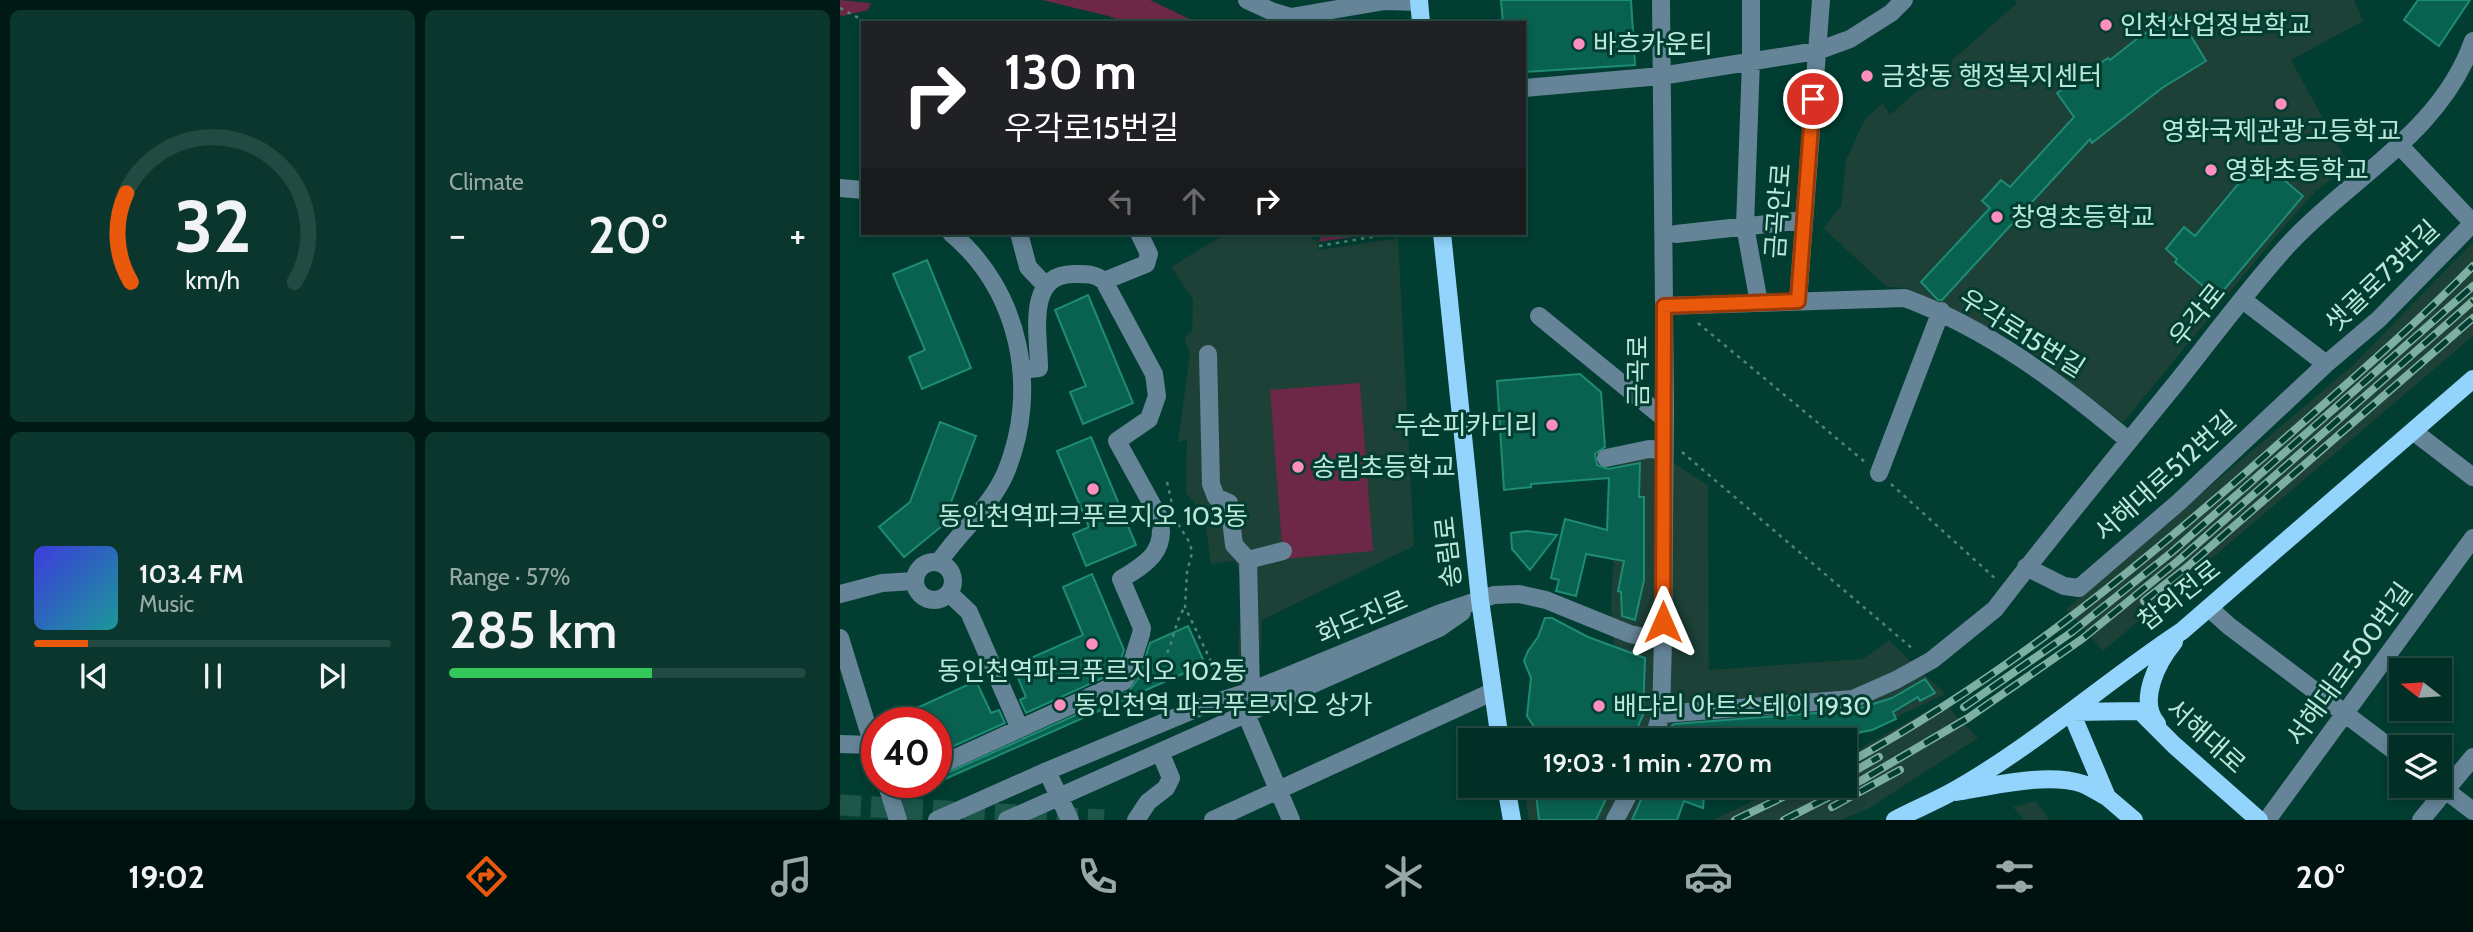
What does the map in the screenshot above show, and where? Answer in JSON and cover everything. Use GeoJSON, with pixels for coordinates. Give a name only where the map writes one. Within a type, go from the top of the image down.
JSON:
{"type":"FeatureCollection","features":[{"type":"Feature","properties":{"kind":"main road"},"geometry":{"type":"LineString","coordinates":[[1419,1],[1421,21]]}},
{"type":"Feature","properties":{"kind":"main road","name":"송림로"},"geometry":{"type":"LineString","coordinates":[[1442,235],[1480,600],[1498,728]]}},
{"type":"Feature","properties":{"kind":"main road","name":"참외전로"},"geometry":{"type":"LineString","coordinates":[[1895,820],[1949,794],[2071,712],[2182,631],[2473,379]]}},
{"type":"Feature","properties":{"kind":"main road"},"geometry":{"type":"LineString","coordinates":[[2174,745],[2151,718],[2149,696],[2162,656],[2182,631]]}},
{"type":"Feature","properties":{"kind":"main road","name":"서해대로"},"geometry":{"type":"LineString","coordinates":[[2071,712],[2140,711],[2174,745],[2259,820]]}},
{"type":"Feature","properties":{"kind":"main road"},"geometry":{"type":"LineString","coordinates":[[2071,712],[2107,797]]}},
{"type":"Feature","properties":{"kind":"main road"},"geometry":{"type":"LineString","coordinates":[[1949,794],[2015,782],[2047,780],[2081,783],[2107,797],[2134,820]]}},
{"type":"Feature","properties":{"kind":"main road"},"geometry":{"type":"LineString","coordinates":[[1508,798],[1512,820]]}},
{"type":"Feature","properties":{"kind":"street"},"geometry":{"type":"LineString","coordinates":[[1247,0],[1292,17],[1310,7],[1419,1]]}},
{"type":"Feature","properties":{"kind":"street","name":"금곡로"},"geometry":{"type":"LineString","coordinates":[[1657,728],[1661,714],[1670,449],[1665,419],[1661,0]]}},
{"type":"Feature","properties":{"kind":"street"},"geometry":{"type":"LineString","coordinates":[[1751,0],[1745,226],[1759,303]]}},
{"type":"Feature","properties":{"kind":"street","name":"금곡안로"},"geometry":{"type":"LineString","coordinates":[[1798,301],[1821,0]]}},
{"type":"Feature","properties":{"kind":"street"},"geometry":{"type":"LineString","coordinates":[[1526,88],[1661,76],[1817,51],[1850,38],[1891,13],[1904,0]]}},
{"type":"Feature","properties":{"kind":"street","name":"우각로"},"geometry":{"type":"LineString","coordinates":[[1661,714],[1853,699],[1896,680],[1931,660],[1995,609],[2026,567],[2294,239],[2400,146],[2429,115],[2449,88],[2469,54],[2473,41]]}},
{"type":"Feature","properties":{"kind":"street"},"geometry":{"type":"LineString","coordinates":[[2400,146],[2473,223]]}},
{"type":"Feature","properties":{"kind":"street"},"geometry":{"type":"LineString","coordinates":[[840,188],[861,190]]}},
{"type":"Feature","properties":{"kind":"street"},"geometry":{"type":"LineString","coordinates":[[1676,234],[1804,220]]}},
{"type":"Feature","properties":{"kind":"street","name":"샛골로73번길"},"geometry":{"type":"LineString","coordinates":[[2326,364],[2379,319],[2473,223]]}},
{"type":"Feature","properties":{"kind":"street"},"geometry":{"type":"LineString","coordinates":[[939,562],[986,505],[1006,472],[1017,432],[1021,370],[1019,341],[1010,316],[983,266],[953,235]]}},
{"type":"Feature","properties":{"kind":"street"},"geometry":{"type":"LineString","coordinates":[[1021,235],[1028,267],[1045,285]]}},
{"type":"Feature","properties":{"kind":"street"},"geometry":{"type":"LineString","coordinates":[[1104,281],[1146,264],[1149,254],[1140,235]]}},
{"type":"Feature","properties":{"kind":"street"},"geometry":{"type":"LineString","coordinates":[[952,760],[1124,681],[1142,628],[1121,579],[1151,559],[1159,543],[1161,526],[1158,517],[1117,441],[1149,419],[1157,396],[1154,374],[1104,281],[1090,274],[1060,274],[1045,285],[1038,305],[1039,368],[1021,370]]}},
{"type":"Feature","properties":{"kind":"street","name":"우각로15번길"},"geometry":{"type":"LineString","coordinates":[[1664,306],[1905,298],[1941,311],[1986,335],[2048,374],[2129,441]]}},
{"type":"Feature","properties":{"kind":"street"},"geometry":{"type":"LineString","coordinates":[[2243,300],[2326,364]]}},
{"type":"Feature","properties":{"kind":"street"},"geometry":{"type":"LineString","coordinates":[[1879,473],[1941,311]]}},
{"type":"Feature","properties":{"kind":"street"},"geometry":{"type":"LineString","coordinates":[[1539,316],[1665,419]]}},
{"type":"Feature","properties":{"kind":"street"},"geometry":{"type":"LineString","coordinates":[[1208,354],[1212,484],[1216,497],[1229,503],[1234,545],[1248,560],[1248,655],[1251,691]]}},
{"type":"Feature","properties":{"kind":"street","name":"서해대로512번길"},"geometry":{"type":"LineString","coordinates":[[2026,567],[2064,586],[2079,588],[2179,502],[2326,364]]}},
{"type":"Feature","properties":{"kind":"street"},"geometry":{"type":"LineString","coordinates":[[2413,431],[2473,477]]}},
{"type":"Feature","properties":{"kind":"street"},"geometry":{"type":"LineString","coordinates":[[1606,458],[1649,449],[1670,449]]}},
{"type":"Feature","properties":{"kind":"street","name":"서해대로500번길"},"geometry":{"type":"LineString","coordinates":[[2267,820],[2473,538]]}},
{"type":"Feature","properties":{"kind":"street"},"geometry":{"type":"LineString","coordinates":[[1248,560],[1283,551]]}},
{"type":"Feature","properties":{"kind":"street"},"geometry":{"type":"LineString","coordinates":[[939,562],[952,574],[952,587],[949,593],[938,600],[925,598],[919,593],[914,581],[918,570],[922,565],[939,562]]}},
{"type":"Feature","properties":{"kind":"street"},"geometry":{"type":"LineString","coordinates":[[840,594],[882,583],[914,581]]}},
{"type":"Feature","properties":{"kind":"street"},"geometry":{"type":"LineString","coordinates":[[949,593],[969,612],[1020,729]]}},
{"type":"Feature","properties":{"kind":"street"},"geometry":{"type":"LineString","coordinates":[[1480,600],[1494,595],[1519,594],[1546,600],[1630,635],[1663,641]]}},
{"type":"Feature","properties":{"kind":"street","name":"화도진로"},"geometry":{"type":"LineString","coordinates":[[937,820],[1198,708],[1251,691],[1438,614],[1480,600]]}},
{"type":"Feature","properties":{"kind":"street","name":"화도진로"},"geometry":{"type":"LineString","coordinates":[[1007,820],[1439,628],[1480,600]]}},
{"type":"Feature","properties":{"kind":"street"},"geometry":{"type":"LineString","coordinates":[[2209,608],[2389,747]]}},
{"type":"Feature","properties":{"kind":"street"},"geometry":{"type":"LineString","coordinates":[[840,638],[861,708]]}},
{"type":"Feature","properties":{"kind":"street"},"geometry":{"type":"LineString","coordinates":[[1213,820],[1492,692]]}},
{"type":"Feature","properties":{"kind":"street"},"geometry":{"type":"LineString","coordinates":[[1246,714],[1292,820]]}},
{"type":"Feature","properties":{"kind":"street"},"geometry":{"type":"LineString","coordinates":[[840,744],[861,749]]}},
{"type":"Feature","properties":{"kind":"street"},"geometry":{"type":"LineString","coordinates":[[1136,820],[1148,802],[1166,788],[1171,778],[1160,752]]}},
{"type":"Feature","properties":{"kind":"street"},"geometry":{"type":"LineString","coordinates":[[2452,778],[2473,757]]}},
{"type":"Feature","properties":{"kind":"street"},"geometry":{"type":"LineString","coordinates":[[1046,771],[1070,820]]}},
{"type":"Feature","properties":{"kind":"street"},"geometry":{"type":"LineString","coordinates":[[2452,795],[2473,811]]}},
{"type":"Feature","properties":{"kind":"street"},"geometry":{"type":"LineString","coordinates":[[891,798],[898,820]]}},
{"type":"Feature","properties":{"kind":"street"},"geometry":{"type":"LineString","coordinates":[[1615,820],[1627,798]]}},
{"type":"Feature","properties":{"kind":"street"},"geometry":{"type":"LineString","coordinates":[[2421,820],[2435,798]]}},
{"type":"Feature","properties":{"kind":"path"},"geometry":{"type":"LineString","coordinates":[[840,8],[864,21]]}},
{"type":"Feature","properties":{"kind":"path"},"geometry":{"type":"LineString","coordinates":[[1318,246],[1379,235]]}},
{"type":"Feature","properties":{"kind":"path"},"geometry":{"type":"LineString","coordinates":[[1689,315],[1879,473],[2000,583]]}},
{"type":"Feature","properties":{"kind":"path"},"geometry":{"type":"LineString","coordinates":[[1670,449],[1919,654]]}},
{"type":"Feature","properties":{"kind":"path"},"geometry":{"type":"LineString","coordinates":[[1167,482],[1172,505]]}},
{"type":"Feature","properties":{"kind":"path"},"geometry":{"type":"LineString","coordinates":[[1175,517],[1190,543],[1192,554],[1187,572],[1185,607],[1220,680]]}},
{"type":"Feature","properties":{"kind":"path"},"geometry":{"type":"LineString","coordinates":[[1129,672],[1149,670],[1162,661],[1174,641],[1177,618],[1185,607]]}},
{"type":"Feature","properties":{"kind":"shaded area"},"geometry":{"type":"Polygon","coordinates":[[[840,0],[871,3],[868,10],[843,16],[840,15],[840,0]]]}},
{"type":"Feature","properties":{"kind":"shaded area"},"geometry":{"type":"Polygon","coordinates":[[[1042,0],[1150,0],[1194,21],[1120,21],[1042,0]]]}},
{"type":"Feature","properties":{"kind":"shaded area","name":"창영초등학교"},"geometry":{"type":"Polygon","coordinates":[[[2016,0],[2354,0],[2363,21],[2291,60],[2349,165],[2315,192],[2277,235],[2123,423],[2019,343],[1907,288],[1887,287],[1823,228],[1841,206],[1846,160],[1865,119],[1883,103],[1890,115],[2017,3],[2016,0]]]}},
{"type":"Feature","properties":{"kind":"shaded area","name":"송림초등학교"},"geometry":{"type":"Polygon","coordinates":[[[1223,235],[1307,235],[1318,242],[1319,250],[1398,238],[1414,546],[1262,620],[1261,654],[1238,655],[1242,579],[1235,561],[1211,564],[1204,514],[1186,493],[1187,440],[1178,442],[1190,354],[1184,338],[1192,331],[1193,300],[1171,267],[1223,235]]]}},
{"type":"Feature","properties":{"kind":"shaded area"},"geometry":{"type":"Polygon","coordinates":[[[1323,235],[1366,235],[1318,242],[1323,235]]]}},
{"type":"Feature","properties":{"kind":"shaded area"},"geometry":{"type":"Polygon","coordinates":[[[2473,242],[2473,336],[2103,651],[2066,609],[2353,365],[2473,242]]]}},
{"type":"Feature","properties":{"kind":"shaded area"},"geometry":{"type":"Polygon","coordinates":[[[1360,383],[1373,551],[1283,559],[1270,390],[1360,383]]]}},
{"type":"Feature","properties":{"kind":"shaded area"},"geometry":{"type":"Polygon","coordinates":[[[1664,457],[1708,485],[1709,670],[1863,659],[1889,640],[1945,694],[1857,736],[1857,728],[1599,728],[1616,674],[1611,605],[1619,459],[1664,457]]]}},
{"type":"Feature","properties":{"kind":"shaded area"},"geometry":{"type":"Polygon","coordinates":[[[1943,702],[1978,738],[1869,808],[1841,820],[1713,820],[1760,798],[1857,798],[1857,750],[1943,702]]]}},
{"type":"Feature","properties":{"kind":"shaded area"},"geometry":{"type":"Polygon","coordinates":[[[1526,798],[1680,798],[1670,820],[1529,820],[1526,798]]]}},
{"type":"Feature","properties":{"kind":"shaded area"},"geometry":{"type":"Polygon","coordinates":[[[2036,801],[2049,820],[2024,820],[2013,807],[2036,801]]]}},
{"type":"Feature","properties":{"kind":"building","name":"바흐카운티"},"geometry":{"type":"Polygon","coordinates":[[[1501,0],[1631,0],[1635,65],[1526,72],[1526,21],[1503,21],[1501,0]]]}},
{"type":"Feature","properties":{"kind":"building"},"geometry":{"type":"Polygon","coordinates":[[[2418,0],[2470,0],[2439,46],[2404,20],[2418,0]]]}},
{"type":"Feature","properties":{"kind":"building"},"geometry":{"type":"Polygon","coordinates":[[[2177,13],[2206,61],[2162,88],[2092,143],[2090,139],[1942,300],[1938,300],[1921,282],[1990,208],[1982,201],[2001,180],[2010,187],[2074,117],[2057,93],[2177,13]]]}},
{"type":"Feature","properties":{"kind":"building"},"geometry":{"type":"Polygon","coordinates":[[[2263,162],[2303,196],[2217,298],[2175,262],[2177,259],[2166,249],[2184,227],[2195,236],[2244,177],[2248,180],[2263,162]]]}},
{"type":"Feature","properties":{"kind":"building"},"geometry":{"type":"Polygon","coordinates":[[[927,260],[971,368],[922,389],[909,357],[925,350],[893,274],[927,260]]]}},
{"type":"Feature","properties":{"kind":"building"},"geometry":{"type":"Polygon","coordinates":[[[1088,295],[1133,403],[1083,424],[1070,392],[1086,386],[1055,310],[1088,295]]]}},
{"type":"Feature","properties":{"kind":"building"},"geometry":{"type":"Polygon","coordinates":[[[1580,374],[1601,392],[1605,447],[1595,454],[1597,465],[1608,469],[1640,463],[1639,497],[1644,497],[1644,580],[1635,620],[1622,616],[1621,592],[1618,591],[1624,561],[1586,554],[1576,596],[1556,591],[1559,580],[1551,578],[1565,519],[1607,530],[1609,478],[1531,484],[1531,487],[1504,490],[1497,381],[1580,374]]]}},
{"type":"Feature","properties":{"kind":"building"},"geometry":{"type":"Polygon","coordinates":[[[940,422],[976,436],[942,526],[904,557],[879,527],[910,502],[940,422]]]}},
{"type":"Feature","properties":{"kind":"building","name":"동인천역파크푸르지오 103동"},"geometry":{"type":"Polygon","coordinates":[[[1091,437],[1136,545],[1086,566],[1073,534],[1089,527],[1057,451],[1091,437]]]}},
{"type":"Feature","properties":{"kind":"building"},"geometry":{"type":"Polygon","coordinates":[[[1527,531],[1557,535],[1530,570],[1512,549],[1511,533],[1527,531]]]}},
{"type":"Feature","properties":{"kind":"building","name":"동인천역파크푸르지오 102동"},"geometry":{"type":"Polygon","coordinates":[[[1092,574],[1124,650],[1116,672],[1026,713],[1020,700],[1026,697],[1013,666],[1083,635],[1063,587],[1092,574]]]}},
{"type":"Feature","properties":{"kind":"building"},"geometry":{"type":"Polygon","coordinates":[[[1545,618],[1552,618],[1588,637],[1645,658],[1643,715],[1637,728],[1535,728],[1527,716],[1531,678],[1524,661],[1545,618]]]}},
{"type":"Feature","properties":{"kind":"building"},"geometry":{"type":"Polygon","coordinates":[[[1188,626],[1205,664],[952,776],[952,771],[1129,691],[1139,677],[1150,643],[1188,626]]]}},
{"type":"Feature","properties":{"kind":"building"},"geometry":{"type":"Polygon","coordinates":[[[1925,679],[1935,693],[1920,701],[1918,697],[1893,712],[1896,719],[1872,730],[1857,733],[1857,728],[1669,728],[1674,724],[1854,710],[1892,698],[1925,679]]]}},
{"type":"Feature","properties":{"kind":"building"},"geometry":{"type":"Polygon","coordinates":[[[976,681],[991,713],[999,710],[1005,723],[952,747],[952,707],[919,707],[976,681]]]}},
{"type":"Feature","properties":{"kind":"building"},"geometry":{"type":"Polygon","coordinates":[[[1536,798],[1606,798],[1596,820],[1539,820],[1536,798]]]}},
{"type":"Feature","properties":{"kind":"building"},"geometry":{"type":"Polygon","coordinates":[[[1642,798],[1704,798],[1703,808],[1684,801],[1677,820],[1632,820],[1642,798]]]}},
{"type":"Feature","properties":{"kind":"tunnel"},"geometry":{"type":"LineString","coordinates":[[840,805],[1104,820]]}},
{"type":"Feature","properties":{"kind":"railway"},"geometry":{"type":"LineString","coordinates":[[1857,758],[1957,698],[2116,582],[2345,386],[2473,266]]}},
{"type":"Feature","properties":{"kind":"railway"},"geometry":{"type":"LineString","coordinates":[[1964,707],[2072,632],[2172,552],[2473,286]]}},
{"type":"Feature","properties":{"kind":"railway"},"geometry":{"type":"LineString","coordinates":[[1784,820],[1862,780],[1968,718],[2082,639],[2179,560],[2473,301]]}},
{"type":"Feature","properties":{"kind":"railway"},"geometry":{"type":"LineString","coordinates":[[2144,601],[2186,568],[2473,318]]}},
{"type":"Feature","properties":{"kind":"railway"},"geometry":{"type":"LineString","coordinates":[[1857,770],[1879,757]]}},
{"type":"Feature","properties":{"kind":"railway"},"geometry":{"type":"LineString","coordinates":[[1832,807],[1900,770]]}},
{"type":"Feature","properties":{"kind":"railway"},"geometry":{"type":"LineString","coordinates":[[1735,820],[1781,798]]}},
{"type":"Feature","properties":{"kind":"place","name":"인천산업정보학교"},"geometry":{"type":"Point","coordinates":[2106,25]}},
{"type":"Feature","properties":{"kind":"place","name":"바흐카운티"},"geometry":{"type":"Point","coordinates":[1579,44]}},
{"type":"Feature","properties":{"kind":"place","name":"금창동 행정복지센터"},"geometry":{"type":"Point","coordinates":[1867,76]}},
{"type":"Feature","properties":{"kind":"place","name":"영화국제관광고등학교"},"geometry":{"type":"Point","coordinates":[2281,104]}},
{"type":"Feature","properties":{"kind":"place","name":"영화초등학교"},"geometry":{"type":"Point","coordinates":[2211,170]}},
{"type":"Feature","properties":{"kind":"place","name":"창영초등학교"},"geometry":{"type":"Point","coordinates":[1997,217]}},
{"type":"Feature","properties":{"kind":"place","name":"두손피카디리"},"geometry":{"type":"Point","coordinates":[1552,425]}},
{"type":"Feature","properties":{"kind":"place","name":"송림초등학교"},"geometry":{"type":"Point","coordinates":[1298,467]}},
{"type":"Feature","properties":{"kind":"place","name":"동인천역파크푸르지오 103동"},"geometry":{"type":"Point","coordinates":[1093,489]}},
{"type":"Feature","properties":{"kind":"place","name":"동인천역파크푸르지오 102동"},"geometry":{"type":"Point","coordinates":[1092,644]}},
{"type":"Feature","properties":{"kind":"place","name":"동인천역 파크푸르지오 상가"},"geometry":{"type":"Point","coordinates":[1060,705]}},
{"type":"Feature","properties":{"kind":"place","name":"배다리 아트스테이 1930"},"geometry":{"type":"Point","coordinates":[1599,706]}},
{"type":"Feature","properties":{"kind":"route"},"geometry":{"type":"LineString","coordinates":[[1663,622],[1664,306],[1798,301],[1813,99]]}}]}
